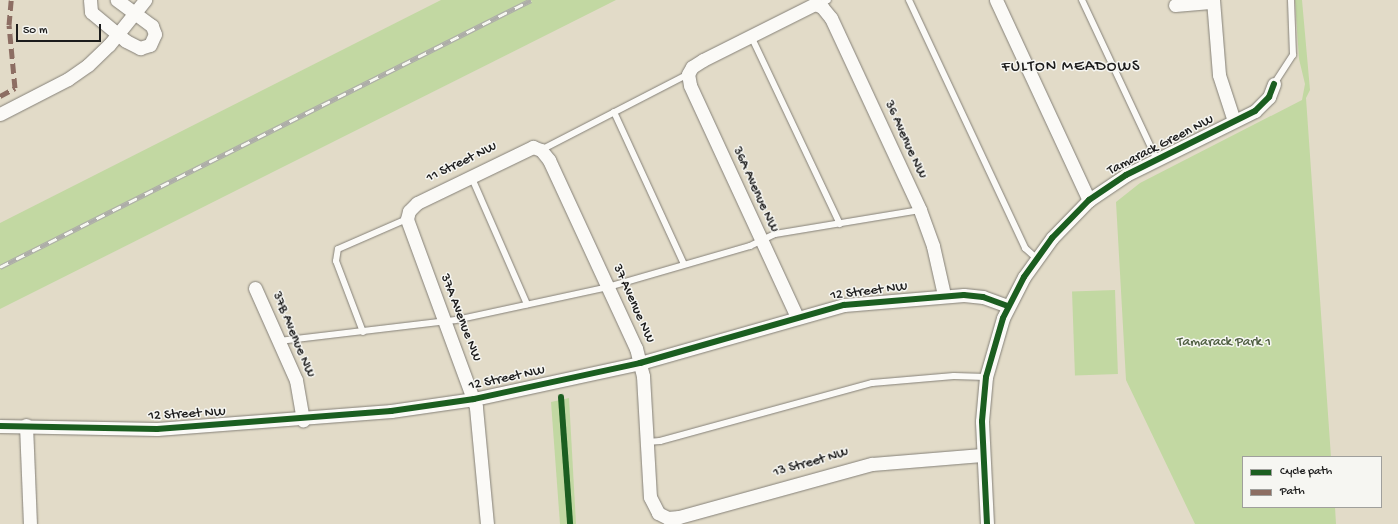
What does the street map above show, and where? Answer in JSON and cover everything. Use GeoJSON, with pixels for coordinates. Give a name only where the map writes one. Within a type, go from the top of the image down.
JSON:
{"type":"FeatureCollection","features":[{"type":"Feature","properties":{"kind":"street"},"geometry":{"type":"LineString","coordinates":[[90,0],[91,12],[118,35],[135,46],[150,45],[155,34],[152,26],[117,0]]}},
{"type":"Feature","properties":{"kind":"street"},"geometry":{"type":"LineString","coordinates":[[0,114],[78,72],[118,35],[144,0]]}},
{"type":"Feature","properties":{"kind":"street"},"geometry":{"type":"LineString","coordinates":[[996,0],[1089,200]]}},
{"type":"Feature","properties":{"kind":"street"},"geometry":{"type":"LineString","coordinates":[[1175,4],[1213,1],[1219,75],[1234,121]]}},
{"type":"Feature","properties":{"kind":"street"},"geometry":{"type":"LineString","coordinates":[[688,74],[695,64],[805,8],[824,3]]}},
{"type":"Feature","properties":{"kind":"street","name":"36 Avenue NW"},"geometry":{"type":"LineString","coordinates":[[824,3],[920,210],[933,246],[944,295]]}},
{"type":"Feature","properties":{"kind":"street","name":"36A Avenue NW"},"geometry":{"type":"LineString","coordinates":[[688,74],[690,85],[797,317]]}},
{"type":"Feature","properties":{"kind":"street","name":"Tamarack Green NW"},"geometry":{"type":"LineString","coordinates":[[987,524],[982,455],[982,421],[986,377],[998,331],[1008,306],[1036,258],[1052,238],[1089,200],[1126,175],[1262,106],[1274,84]]}},
{"type":"Feature","properties":{"kind":"street","name":"11 Street NW"},"geometry":{"type":"LineString","coordinates":[[407,219],[409,211],[417,203],[524,150],[540,149]]}},
{"type":"Feature","properties":{"kind":"street","name":"37 Avenue NW"},"geometry":{"type":"LineString","coordinates":[[540,149],[549,160],[636,348],[640,363],[650,498],[654,509]]}},
{"type":"Feature","properties":{"kind":"street","name":"37A Avenue NW"},"geometry":{"type":"LineString","coordinates":[[407,219],[474,399],[479,425],[487,524]]}},
{"type":"Feature","properties":{"kind":"street","name":"37B Avenue NW"},"geometry":{"type":"LineString","coordinates":[[255,288],[299,389],[303,420]]}},
{"type":"Feature","properties":{"kind":"street","name":"12 Street NW"},"geometry":{"type":"LineString","coordinates":[[0,426],[26,425],[84,429],[157,430],[303,420],[385,412],[474,399],[640,363],[797,317],[844,305],[944,295],[983,297],[1008,306]]}},
{"type":"Feature","properties":{"kind":"street"},"geometry":{"type":"LineString","coordinates":[[26,425],[30,524]]}},
{"type":"Feature","properties":{"kind":"street","name":"13 Street NW"},"geometry":{"type":"LineString","coordinates":[[654,509],[662,516],[674,518],[872,464],[982,455]]}},
{"type":"Feature","properties":{"kind":"lane"},"geometry":{"type":"LineString","coordinates":[[909,0],[1025,248],[1036,258]]}},
{"type":"Feature","properties":{"kind":"lane"},"geometry":{"type":"LineString","coordinates":[[1082,0],[1157,160]]}},
{"type":"Feature","properties":{"kind":"lane"},"geometry":{"type":"LineString","coordinates":[[1274,84],[1293,55],[1291,0]]}},
{"type":"Feature","properties":{"kind":"lane"},"geometry":{"type":"LineString","coordinates":[[751,35],[840,224]]}},
{"type":"Feature","properties":{"kind":"lane"},"geometry":{"type":"LineString","coordinates":[[540,149],[688,74]]}},
{"type":"Feature","properties":{"kind":"lane"},"geometry":{"type":"LineString","coordinates":[[614,112],[684,264]]}},
{"type":"Feature","properties":{"kind":"lane"},"geometry":{"type":"LineString","coordinates":[[471,176],[527,304]]}},
{"type":"Feature","properties":{"kind":"lane"},"geometry":{"type":"LineString","coordinates":[[279,341],[444,321],[608,287],[761,241],[775,234],[920,210]]}},
{"type":"Feature","properties":{"kind":"lane"},"geometry":{"type":"LineString","coordinates":[[363,332],[336,260],[338,249],[407,219]]}},
{"type":"Feature","properties":{"kind":"lane"},"geometry":{"type":"LineString","coordinates":[[647,442],[660,441],[872,383],[954,376],[986,377]]}},
{"type":"Feature","properties":{"kind":"green space"},"geometry":{"type":"Polygon","coordinates":[[[441,0],[616,0],[0,309],[0,223],[441,0]]]}},
{"type":"Feature","properties":{"kind":"green space","name":"Tamarack Park 1"},"geometry":{"type":"Polygon","coordinates":[[[1295,0],[1302,0],[1310,90],[1306,98],[1331,456],[1242,456],[1242,508],[1335,508],[1336,524],[1195,524],[1126,380],[1116,202],[1140,183],[1302,100],[1305,84],[1299,59],[1295,0]]]}},
{"type":"Feature","properties":{"kind":"green space"},"geometry":{"type":"Polygon","coordinates":[[[1115,290],[1118,374],[1075,375],[1072,292],[1115,290]]]}},
{"type":"Feature","properties":{"kind":"green space"},"geometry":{"type":"Polygon","coordinates":[[[569,398],[576,524],[560,524],[551,402],[569,398]]]}},
{"type":"Feature","properties":{"kind":"railway"},"geometry":{"type":"LineString","coordinates":[[0,267],[531,0]]}},
{"type":"Feature","properties":{"kind":"marked path"},"geometry":{"type":"LineString","coordinates":[[0,96],[15,88],[9,25],[11,0]]}},
{"type":"Feature","properties":{"kind":"cycle path"},"geometry":{"type":"LineString","coordinates":[[987,524],[982,421],[986,377],[1003,318],[1024,277],[1052,238],[1089,200],[1126,175],[1255,111],[1269,97],[1274,84]]}},
{"type":"Feature","properties":{"kind":"cycle path"},"geometry":{"type":"LineString","coordinates":[[0,426],[157,429],[391,411],[474,399],[640,363],[844,305],[964,295],[983,297],[1008,306]]}},
{"type":"Feature","properties":{"kind":"cycle path"},"geometry":{"type":"LineString","coordinates":[[561,397],[570,524]]}},
{"type":"Feature","properties":{"kind":"district","name":"FULTON MEADOWS"},"geometry":{"type":"Point","coordinates":[1071,68]}}]}
